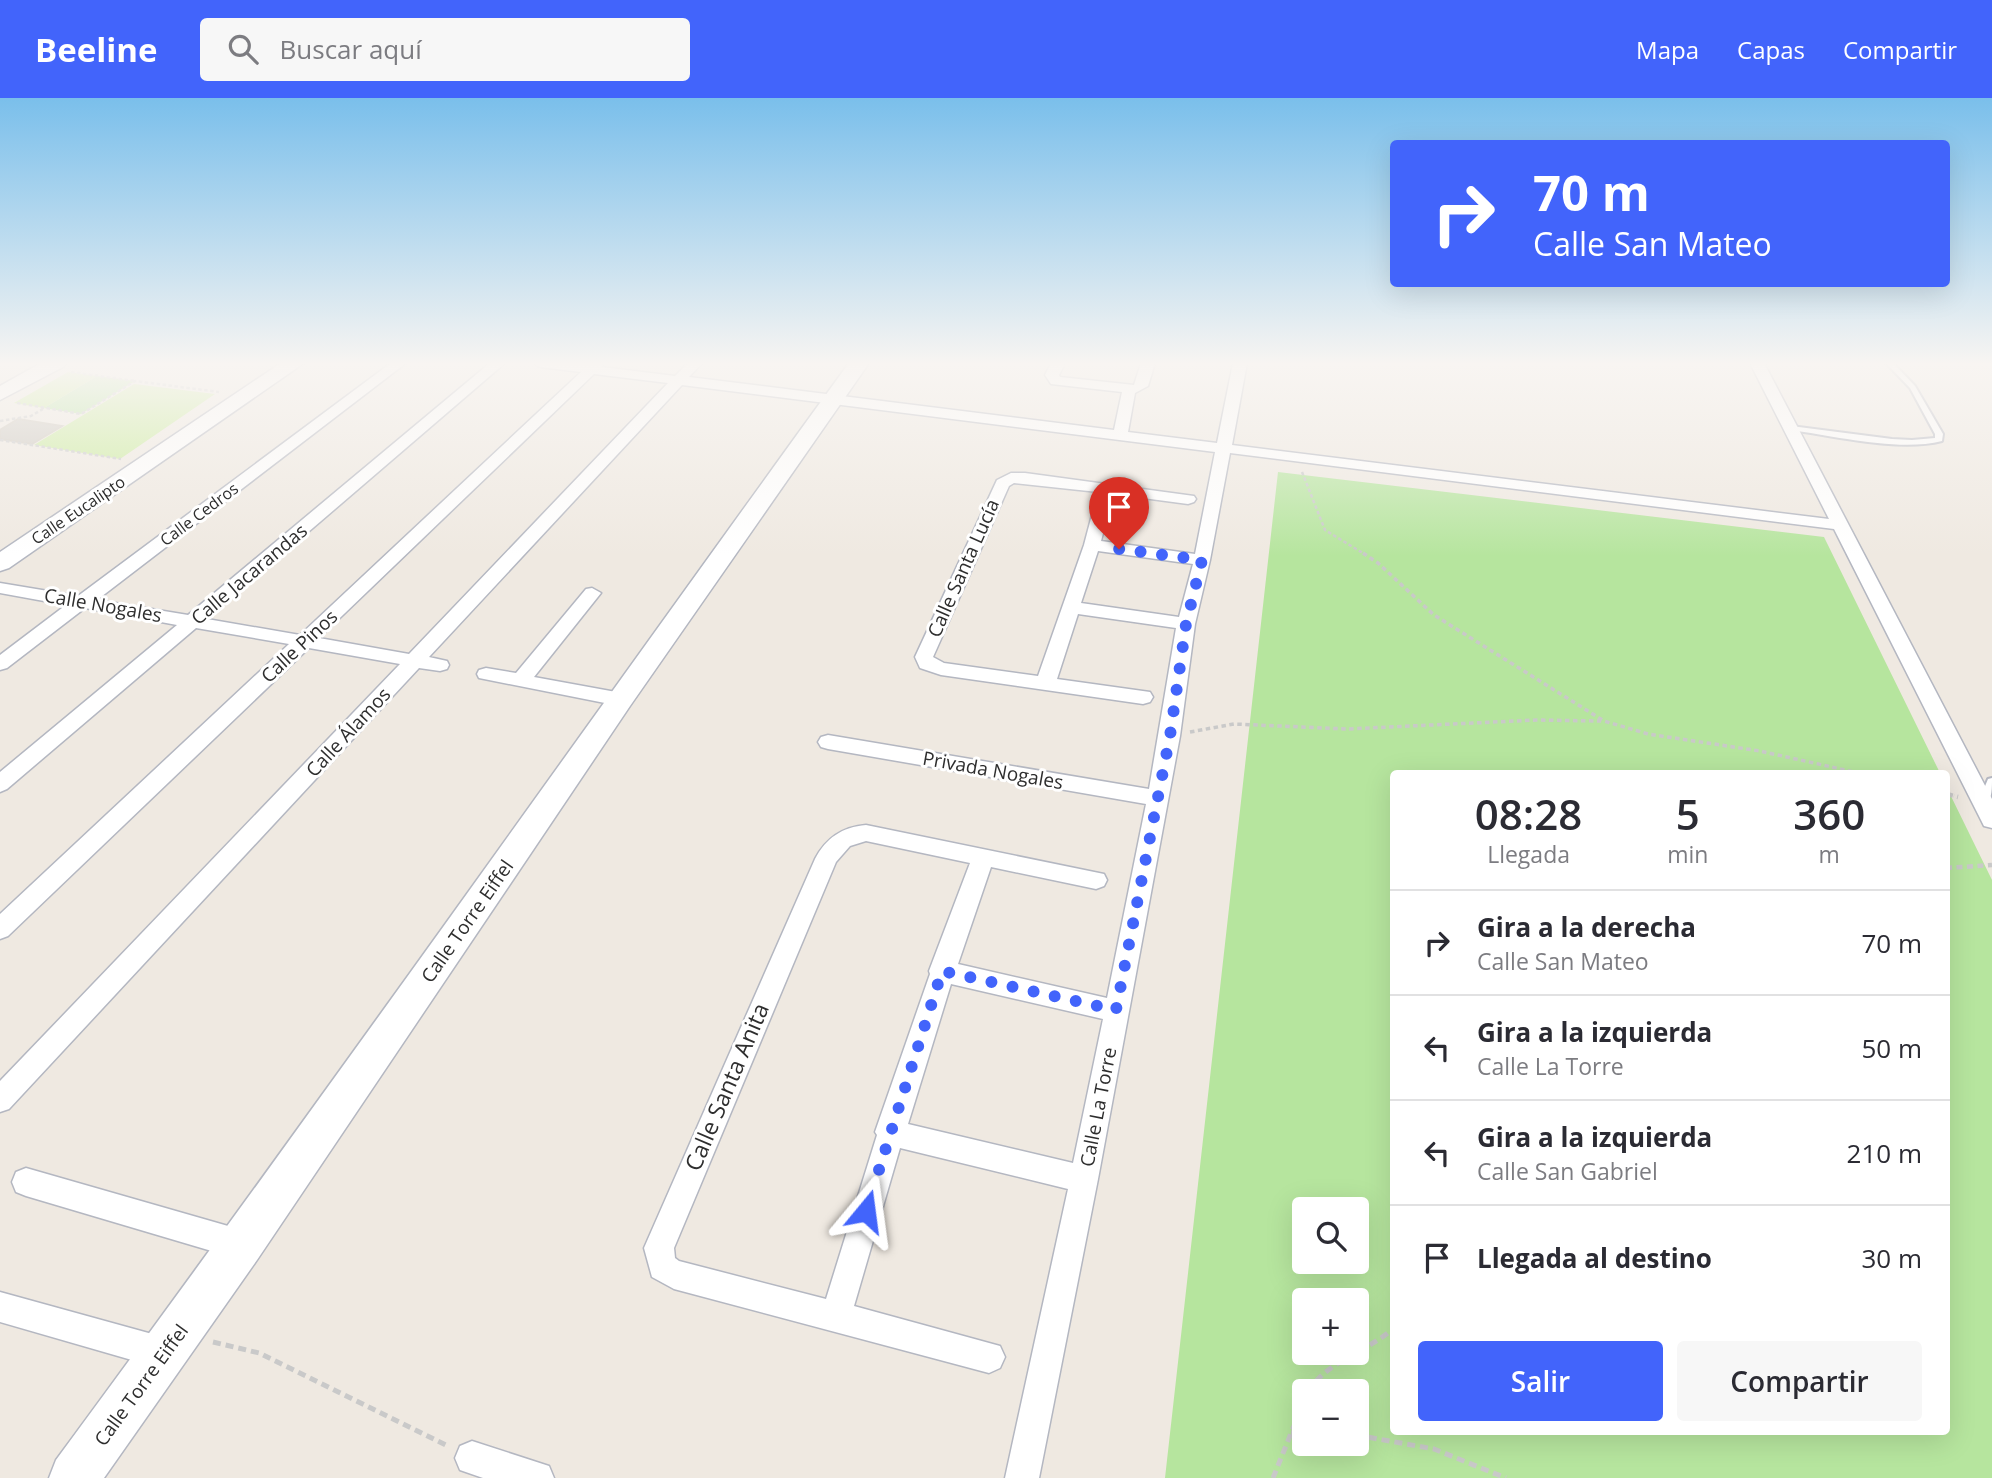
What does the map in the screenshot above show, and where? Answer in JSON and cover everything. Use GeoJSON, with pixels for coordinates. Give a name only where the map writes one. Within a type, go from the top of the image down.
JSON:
{"type":"FeatureCollection","features":[{"type":"Feature","properties":{"kind":"street","name":"Calle Eucalipto"},"geometry":{"type":"LineString","coordinates":[[0,563],[199,427]]}},
{"type":"Feature","properties":{"kind":"street","name":"Calle Cedros"},"geometry":{"type":"LineString","coordinates":[[0,664],[314,427]]}},
{"type":"Feature","properties":{"kind":"street","name":"Calle Jacarandas"},"geometry":{"type":"LineString","coordinates":[[0,784],[423,427]]}},
{"type":"Feature","properties":{"kind":"street","name":"Calle Pinos"},"geometry":{"type":"LineString","coordinates":[[0,929],[530,427]]}},
{"type":"Feature","properties":{"kind":"street","name":"Calle Álamos"},"geometry":{"type":"LineString","coordinates":[[0,1100],[634,427]]}},
{"type":"Feature","properties":{"kind":"street","name":"Calle Torre Eiffel"},"geometry":{"type":"LineString","coordinates":[[74,1478],[242,1245],[620,699],[816,427]]}},
{"type":"Feature","properties":{"kind":"street"},"geometry":{"type":"LineString","coordinates":[[1060,427],[1841,525]]}},
{"type":"Feature","properties":{"kind":"street"},"geometry":{"type":"LineString","coordinates":[[1120,435],[1121,427]]}},
{"type":"Feature","properties":{"kind":"street","name":"Calle La Torre"},"geometry":{"type":"LineString","coordinates":[[1022,1478],[1084,1179],[1170,736],[1186,624],[1202,560],[1228,427]]}},
{"type":"Feature","properties":{"kind":"street"},"geometry":{"type":"LineString","coordinates":[[1791,428],[1988,812]]}},
{"type":"Feature","properties":{"kind":"street","name":"Calle Santa Lucía"},"geometry":{"type":"LineString","coordinates":[[1143,697],[940,668],[927,664],[924,657],[1002,483],[1011,478],[1025,478],[1188,499]]}},
{"type":"Feature","properties":{"kind":"street"},"geometry":{"type":"LineString","coordinates":[[1046,682],[1092,545],[1107,488]]}},
{"type":"Feature","properties":{"kind":"street"},"geometry":{"type":"LineString","coordinates":[[1092,545],[1202,560]]}},
{"type":"Feature","properties":{"kind":"street","name":"Calle Nogales"},"geometry":{"type":"LineString","coordinates":[[0,588],[306,640],[413,662]]}},
{"type":"Feature","properties":{"kind":"street"},"geometry":{"type":"LineString","coordinates":[[520,681],[592,593]]}},
{"type":"Feature","properties":{"kind":"street"},"geometry":{"type":"LineString","coordinates":[[1071,607],[1186,624]]}},
{"type":"Feature","properties":{"kind":"street"},"geometry":{"type":"LineString","coordinates":[[413,662],[440,665]]}},
{"type":"Feature","properties":{"kind":"street"},"geometry":{"type":"LineString","coordinates":[[486,674],[620,699]]}},
{"type":"Feature","properties":{"kind":"street","name":"Privada Nogales"},"geometry":{"type":"LineString","coordinates":[[828,742],[1158,798]]}},
{"type":"Feature","properties":{"kind":"street","name":"Calle Santa Anita"},"geometry":{"type":"LineString","coordinates":[[989,1357],[674,1274],[662,1267],[659,1248],[832,849],[850,834],[866,833],[1096,880]]}},
{"type":"Feature","properties":{"kind":"street"},"geometry":{"type":"LineString","coordinates":[[836,1317],[889,1132],[942,971],[983,858]]}},
{"type":"Feature","properties":{"kind":"street"},"geometry":{"type":"LineString","coordinates":[[942,971],[1116,1010]]}},
{"type":"Feature","properties":{"kind":"street"},"geometry":{"type":"LineString","coordinates":[[889,1132],[1084,1179]]}},
{"type":"Feature","properties":{"kind":"street"},"geometry":{"type":"LineString","coordinates":[[26,1182],[242,1245]]}},
{"type":"Feature","properties":{"kind":"street"},"geometry":{"type":"LineString","coordinates":[[0,1307],[163,1353]]}},
{"type":"Feature","properties":{"kind":"street"},"geometry":{"type":"LineString","coordinates":[[472,1458],[537,1478]]}},
{"type":"Feature","properties":{"kind":"lane"},"geometry":{"type":"LineString","coordinates":[[1791,428],[1933,443],[1939,439],[1935,427]]}},
{"type":"Feature","properties":{"kind":"lane"},"geometry":{"type":"LineString","coordinates":[[1988,812],[1992,782]]}},
{"type":"Feature","properties":{"kind":"path"},"geometry":{"type":"LineString","coordinates":[[0,440],[147,463]]}},
{"type":"Feature","properties":{"kind":"path"},"geometry":{"type":"LineString","coordinates":[[1296,457],[1325,530],[1378,563],[1434,615],[1451,627],[1514,663],[1604,722]]}},
{"type":"Feature","properties":{"kind":"path"},"geometry":{"type":"LineString","coordinates":[[1170,736],[1234,724],[1360,729],[1537,720],[1604,722],[1648,734],[1760,751],[1845,770]]}},
{"type":"Feature","properties":{"kind":"path"},"geometry":{"type":"LineString","coordinates":[[1950,868],[1992,865]]}},
{"type":"Feature","properties":{"kind":"path"},"geometry":{"type":"LineString","coordinates":[[1317,1379],[1322,1373],[1371,1348],[1390,1332]]}},
{"type":"Feature","properties":{"kind":"path"},"geometry":{"type":"LineString","coordinates":[[202,1344],[215,1341],[259,1353],[472,1458]]}},
{"type":"Feature","properties":{"kind":"path"},"geometry":{"type":"LineString","coordinates":[[1273,1478],[1291,1433]]}},
{"type":"Feature","properties":{"kind":"path"},"geometry":{"type":"LineString","coordinates":[[1369,1437],[1434,1449],[1463,1458],[1506,1478]]}},
{"type":"Feature","properties":{"kind":"green space"},"geometry":{"type":"Polygon","coordinates":[[[63,427],[166,427],[120,459],[34,445],[63,427]]]}},
{"type":"Feature","properties":{"kind":"green space"},"geometry":{"type":"Polygon","coordinates":[[[1278,472],[1824,537],[1939,770],[1390,770],[1390,1435],[1950,1435],[1950,794],[1992,880],[1992,1478],[1165,1478],[1278,472]]]}},
{"type":"Feature","properties":{"kind":"building"},"geometry":{"type":"Polygon","coordinates":[[[4,427],[60,427],[32,444],[0,439],[0,430],[4,427]]]}},
{"type":"Feature","properties":{"kind":"route"},"geometry":{"type":"LineString","coordinates":[[866,1211],[942,971],[1116,1010],[1170,736],[1186,624],[1202,560],[1119,549]]}}]}
